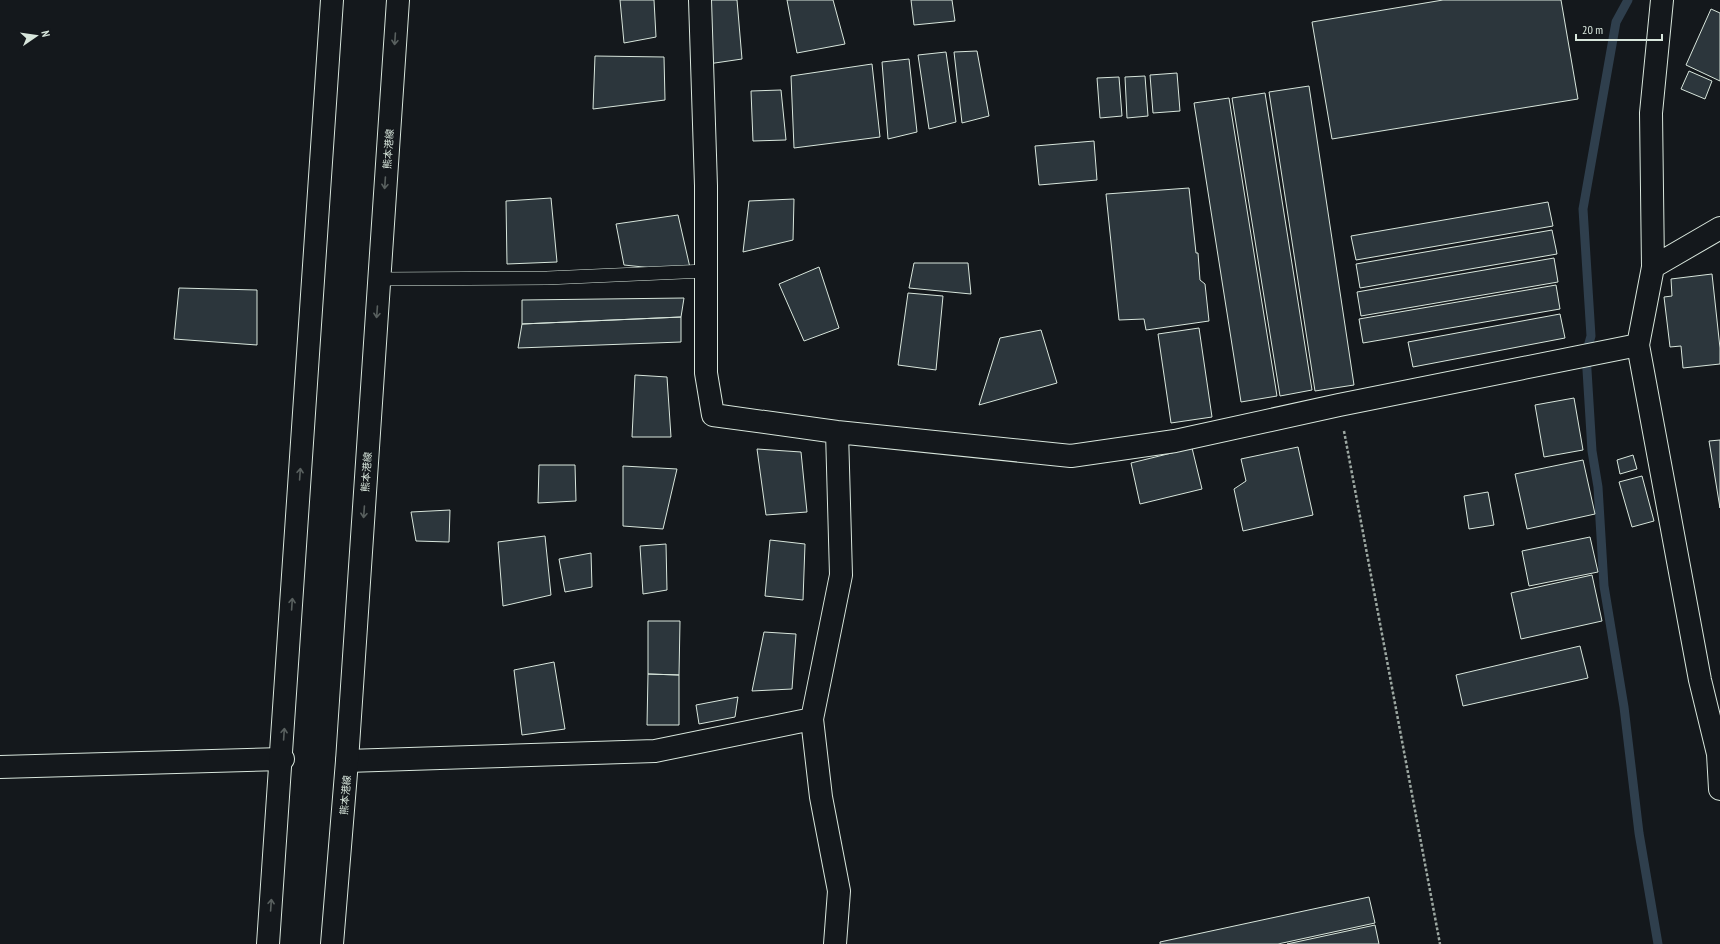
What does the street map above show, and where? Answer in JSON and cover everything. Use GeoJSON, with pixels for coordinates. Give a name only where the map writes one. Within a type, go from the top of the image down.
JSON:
{"type":"FeatureCollection","features":[{"type":"Feature","properties":{"kind":"street"},"geometry":{"type":"LineString","coordinates":[[268,944],[282,759],[332,0]]}},
{"type":"Feature","properties":{"kind":"street","name":"熊本港線"},"geometry":{"type":"LineString","coordinates":[[332,944],[347,761],[398,0]]}},
{"type":"Feature","properties":{"kind":"street"},"geometry":{"type":"LineString","coordinates":[[700,0],[706,186],[706,373],[713,415],[837,432],[1071,456],[1175,440],[1339,405],[1638,345]]}},
{"type":"Feature","properties":{"kind":"street"},"geometry":{"type":"LineString","coordinates":[[1662,0],[1651,114],[1653,267],[1638,345],[1700,680],[1718,754],[1720,789]]}},
{"type":"Feature","properties":{"kind":"street"},"geometry":{"type":"LineString","coordinates":[[1653,267],[1720,228]]}},
{"type":"Feature","properties":{"kind":"street"},"geometry":{"type":"LineString","coordinates":[[835,944],[839,892],[821,797],[812,719],[840,575],[837,432]]}},
{"type":"Feature","properties":{"kind":"street"},"geometry":{"type":"LineString","coordinates":[[347,761],[655,751],[812,719]]}},
{"type":"Feature","properties":{"kind":"street"},"geometry":{"type":"LineString","coordinates":[[0,767],[282,759]]}},
{"type":"Feature","properties":{"kind":"lane"},"geometry":{"type":"LineString","coordinates":[[379,279],[547,278],[706,271]]}},
{"type":"Feature","properties":{"kind":"path"},"geometry":{"type":"LineString","coordinates":[[1339,405],[1440,944]]}},
{"type":"Feature","properties":{"kind":"building"},"geometry":{"type":"Polygon","coordinates":[[[620,0],[654,0],[656,37],[624,43],[620,0]]]}},
{"type":"Feature","properties":{"kind":"building"},"geometry":{"type":"Polygon","coordinates":[[[707,0],[737,0],[742,59],[708,64],[707,0]]]}},
{"type":"Feature","properties":{"kind":"building"},"geometry":{"type":"Polygon","coordinates":[[[787,0],[833,0],[845,44],[797,53],[787,0]]]}},
{"type":"Feature","properties":{"kind":"building"},"geometry":{"type":"Polygon","coordinates":[[[911,0],[952,0],[955,21],[914,25],[911,0]]]}},
{"type":"Feature","properties":{"kind":"building"},"geometry":{"type":"Polygon","coordinates":[[[1443,0],[1561,0],[1578,99],[1332,139],[1312,22],[1443,0]]]}},
{"type":"Feature","properties":{"kind":"building"},"geometry":{"type":"Polygon","coordinates":[[[1711,9],[1720,13],[1720,81],[1686,65],[1711,9]]]}},
{"type":"Feature","properties":{"kind":"building"},"geometry":{"type":"Polygon","coordinates":[[[977,51],[989,116],[962,123],[954,52],[977,51]]]}},
{"type":"Feature","properties":{"kind":"building"},"geometry":{"type":"Polygon","coordinates":[[[946,52],[956,122],[929,129],[918,55],[946,52]]]}},
{"type":"Feature","properties":{"kind":"building"},"geometry":{"type":"Polygon","coordinates":[[[595,56],[664,57],[665,100],[593,109],[595,56]]]}},
{"type":"Feature","properties":{"kind":"building"},"geometry":{"type":"Polygon","coordinates":[[[909,59],[917,132],[888,139],[882,62],[909,59]]]}},
{"type":"Feature","properties":{"kind":"building"},"geometry":{"type":"Polygon","coordinates":[[[872,64],[880,137],[794,148],[791,76],[872,64]]]}},
{"type":"Feature","properties":{"kind":"building"},"geometry":{"type":"Polygon","coordinates":[[[1689,71],[1712,81],[1705,99],[1681,89],[1689,71]]]}},
{"type":"Feature","properties":{"kind":"building"},"geometry":{"type":"Polygon","coordinates":[[[1177,73],[1180,111],[1153,113],[1150,75],[1177,73]]]}},
{"type":"Feature","properties":{"kind":"building"},"geometry":{"type":"Polygon","coordinates":[[[1145,76],[1148,116],[1127,118],[1125,77],[1145,76]]]}},
{"type":"Feature","properties":{"kind":"building"},"geometry":{"type":"Polygon","coordinates":[[[1119,77],[1122,116],[1100,118],[1097,78],[1119,77]]]}},
{"type":"Feature","properties":{"kind":"building"},"geometry":{"type":"Polygon","coordinates":[[[1309,86],[1354,385],[1315,391],[1269,92],[1309,86]]]}},
{"type":"Feature","properties":{"kind":"building"},"geometry":{"type":"Polygon","coordinates":[[[781,90],[786,140],[753,141],[751,91],[781,90]]]}},
{"type":"Feature","properties":{"kind":"building"},"geometry":{"type":"Polygon","coordinates":[[[1265,93],[1312,390],[1280,396],[1232,98],[1265,93]]]}},
{"type":"Feature","properties":{"kind":"building"},"geometry":{"type":"Polygon","coordinates":[[[1229,98],[1277,396],[1241,402],[1194,103],[1229,98]]]}},
{"type":"Feature","properties":{"kind":"building"},"geometry":{"type":"Polygon","coordinates":[[[1094,141],[1097,180],[1039,185],[1035,146],[1094,141]]]}},
{"type":"Feature","properties":{"kind":"building"},"geometry":{"type":"Polygon","coordinates":[[[1189,188],[1196,253],[1198,253],[1200,280],[1205,284],[1209,321],[1146,330],[1144,319],[1119,320],[1106,194],[1189,188]]]}},
{"type":"Feature","properties":{"kind":"building"},"geometry":{"type":"Polygon","coordinates":[[[551,198],[557,262],[507,264],[506,201],[551,198]]]}},
{"type":"Feature","properties":{"kind":"building"},"geometry":{"type":"Polygon","coordinates":[[[794,199],[793,240],[743,252],[749,201],[794,199]]]}},
{"type":"Feature","properties":{"kind":"building"},"geometry":{"type":"Polygon","coordinates":[[[1548,202],[1553,226],[1356,260],[1351,236],[1548,202]]]}},
{"type":"Feature","properties":{"kind":"building"},"geometry":{"type":"Polygon","coordinates":[[[678,215],[691,272],[624,265],[616,224],[678,215]]]}},
{"type":"Feature","properties":{"kind":"building"},"geometry":{"type":"Polygon","coordinates":[[[1552,230],[1557,254],[1360,288],[1356,264],[1552,230]]]}},
{"type":"Feature","properties":{"kind":"building"},"geometry":{"type":"Polygon","coordinates":[[[1554,258],[1558,282],[1361,316],[1357,292],[1554,258]]]}},
{"type":"Feature","properties":{"kind":"building"},"geometry":{"type":"Polygon","coordinates":[[[914,263],[968,263],[971,294],[909,288],[914,263]]]}},
{"type":"Feature","properties":{"kind":"building"},"geometry":{"type":"Polygon","coordinates":[[[819,267],[839,328],[804,341],[779,284],[819,267]]]}},
{"type":"Feature","properties":{"kind":"building"},"geometry":{"type":"Polygon","coordinates":[[[1712,274],[1720,348],[1720,364],[1683,368],[1681,346],[1670,347],[1664,297],[1672,296],[1671,279],[1712,274]]]}},
{"type":"Feature","properties":{"kind":"building"},"geometry":{"type":"Polygon","coordinates":[[[1556,285],[1560,309],[1363,343],[1359,319],[1556,285]]]}},
{"type":"Feature","properties":{"kind":"building"},"geometry":{"type":"Polygon","coordinates":[[[179,288],[257,290],[257,345],[174,339],[179,288]]]}},
{"type":"Feature","properties":{"kind":"building"},"geometry":{"type":"Polygon","coordinates":[[[908,293],[943,296],[936,370],[898,365],[908,293]]]}},
{"type":"Feature","properties":{"kind":"building"},"geometry":{"type":"Polygon","coordinates":[[[684,298],[681,317],[522,324],[522,300],[684,298]]]}},
{"type":"Feature","properties":{"kind":"building"},"geometry":{"type":"Polygon","coordinates":[[[1560,314],[1565,338],[1413,367],[1408,342],[1560,314]]]}},
{"type":"Feature","properties":{"kind":"building"},"geometry":{"type":"Polygon","coordinates":[[[681,317],[681,342],[518,348],[522,324],[681,317]]]}},
{"type":"Feature","properties":{"kind":"building"},"geometry":{"type":"Polygon","coordinates":[[[1199,328],[1212,417],[1171,423],[1158,334],[1199,328]]]}},
{"type":"Feature","properties":{"kind":"building"},"geometry":{"type":"Polygon","coordinates":[[[1041,330],[1057,383],[979,405],[1000,338],[1041,330]]]}},
{"type":"Feature","properties":{"kind":"building"},"geometry":{"type":"Polygon","coordinates":[[[635,375],[667,377],[671,437],[632,437],[635,375]]]}},
{"type":"Feature","properties":{"kind":"building"},"geometry":{"type":"Polygon","coordinates":[[[1574,398],[1583,450],[1544,457],[1535,405],[1574,398]]]}},
{"type":"Feature","properties":{"kind":"building"},"geometry":{"type":"Polygon","coordinates":[[[1720,440],[1720,508],[1709,441],[1720,440]]]}},
{"type":"Feature","properties":{"kind":"building"},"geometry":{"type":"Polygon","coordinates":[[[1298,447],[1313,515],[1243,531],[1234,489],[1246,481],[1241,459],[1298,447]]]}},
{"type":"Feature","properties":{"kind":"building"},"geometry":{"type":"Polygon","coordinates":[[[1192,448],[1202,489],[1140,504],[1131,463],[1192,448]]]}},
{"type":"Feature","properties":{"kind":"building"},"geometry":{"type":"Polygon","coordinates":[[[757,449],[801,452],[807,512],[766,515],[757,449]]]}},
{"type":"Feature","properties":{"kind":"building"},"geometry":{"type":"Polygon","coordinates":[[[1633,455],[1637,469],[1620,474],[1617,460],[1633,455]]]}},
{"type":"Feature","properties":{"kind":"building"},"geometry":{"type":"Polygon","coordinates":[[[1583,460],[1595,514],[1527,529],[1515,474],[1583,460]]]}},
{"type":"Feature","properties":{"kind":"building"},"geometry":{"type":"Polygon","coordinates":[[[539,465],[575,465],[576,501],[538,503],[539,465]]]}},
{"type":"Feature","properties":{"kind":"building"},"geometry":{"type":"Polygon","coordinates":[[[623,466],[677,469],[663,529],[623,526],[623,466]]]}},
{"type":"Feature","properties":{"kind":"building"},"geometry":{"type":"Polygon","coordinates":[[[1642,476],[1654,521],[1632,527],[1619,482],[1642,476]]]}},
{"type":"Feature","properties":{"kind":"building"},"geometry":{"type":"Polygon","coordinates":[[[1488,492],[1494,525],[1469,529],[1464,496],[1488,492]]]}},
{"type":"Feature","properties":{"kind":"building"},"geometry":{"type":"Polygon","coordinates":[[[450,510],[449,542],[416,541],[411,512],[450,510]]]}},
{"type":"Feature","properties":{"kind":"building"},"geometry":{"type":"Polygon","coordinates":[[[545,536],[551,595],[503,606],[498,542],[545,536]]]}},
{"type":"Feature","properties":{"kind":"building"},"geometry":{"type":"Polygon","coordinates":[[[1590,537],[1598,572],[1529,586],[1522,551],[1590,537]]]}},
{"type":"Feature","properties":{"kind":"building"},"geometry":{"type":"Polygon","coordinates":[[[770,540],[805,544],[803,600],[765,596],[770,540]]]}},
{"type":"Feature","properties":{"kind":"building"},"geometry":{"type":"Polygon","coordinates":[[[666,544],[667,590],[643,594],[640,546],[666,544]]]}},
{"type":"Feature","properties":{"kind":"building"},"geometry":{"type":"Polygon","coordinates":[[[591,553],[592,587],[565,592],[559,559],[591,553]]]}},
{"type":"Feature","properties":{"kind":"building"},"geometry":{"type":"Polygon","coordinates":[[[1592,575],[1602,621],[1521,639],[1511,593],[1592,575]]]}},
{"type":"Feature","properties":{"kind":"building"},"geometry":{"type":"Polygon","coordinates":[[[648,621],[680,621],[679,675],[648,674],[648,621]]]}},
{"type":"Feature","properties":{"kind":"building"},"geometry":{"type":"Polygon","coordinates":[[[764,632],[796,634],[792,689],[752,691],[764,632]]]}},
{"type":"Feature","properties":{"kind":"building"},"geometry":{"type":"Polygon","coordinates":[[[1580,646],[1588,678],[1463,706],[1456,675],[1580,646]]]}},
{"type":"Feature","properties":{"kind":"building"},"geometry":{"type":"Polygon","coordinates":[[[554,662],[565,729],[522,735],[514,670],[554,662]]]}},
{"type":"Feature","properties":{"kind":"building"},"geometry":{"type":"Polygon","coordinates":[[[648,674],[679,675],[679,725],[647,725],[648,674]]]}},
{"type":"Feature","properties":{"kind":"building"},"geometry":{"type":"Polygon","coordinates":[[[738,697],[735,717],[699,724],[696,705],[738,697]]]}},
{"type":"Feature","properties":{"kind":"building"},"geometry":{"type":"Polygon","coordinates":[[[1369,897],[1375,923],[1278,944],[1160,944],[1160,942],[1369,897]]]}},
{"type":"Feature","properties":{"kind":"building"},"geometry":{"type":"Polygon","coordinates":[[[1375,925],[1379,944],[1287,944],[1375,925]]]}},
{"type":"Feature","properties":{"kind":"waterway"},"geometry":{"type":"LineString","coordinates":[[1628,0],[1616,22],[1583,209],[1591,336],[1586,354],[1592,451],[1598,487],[1604,586],[1624,707],[1639,833],[1658,944]]}}]}
